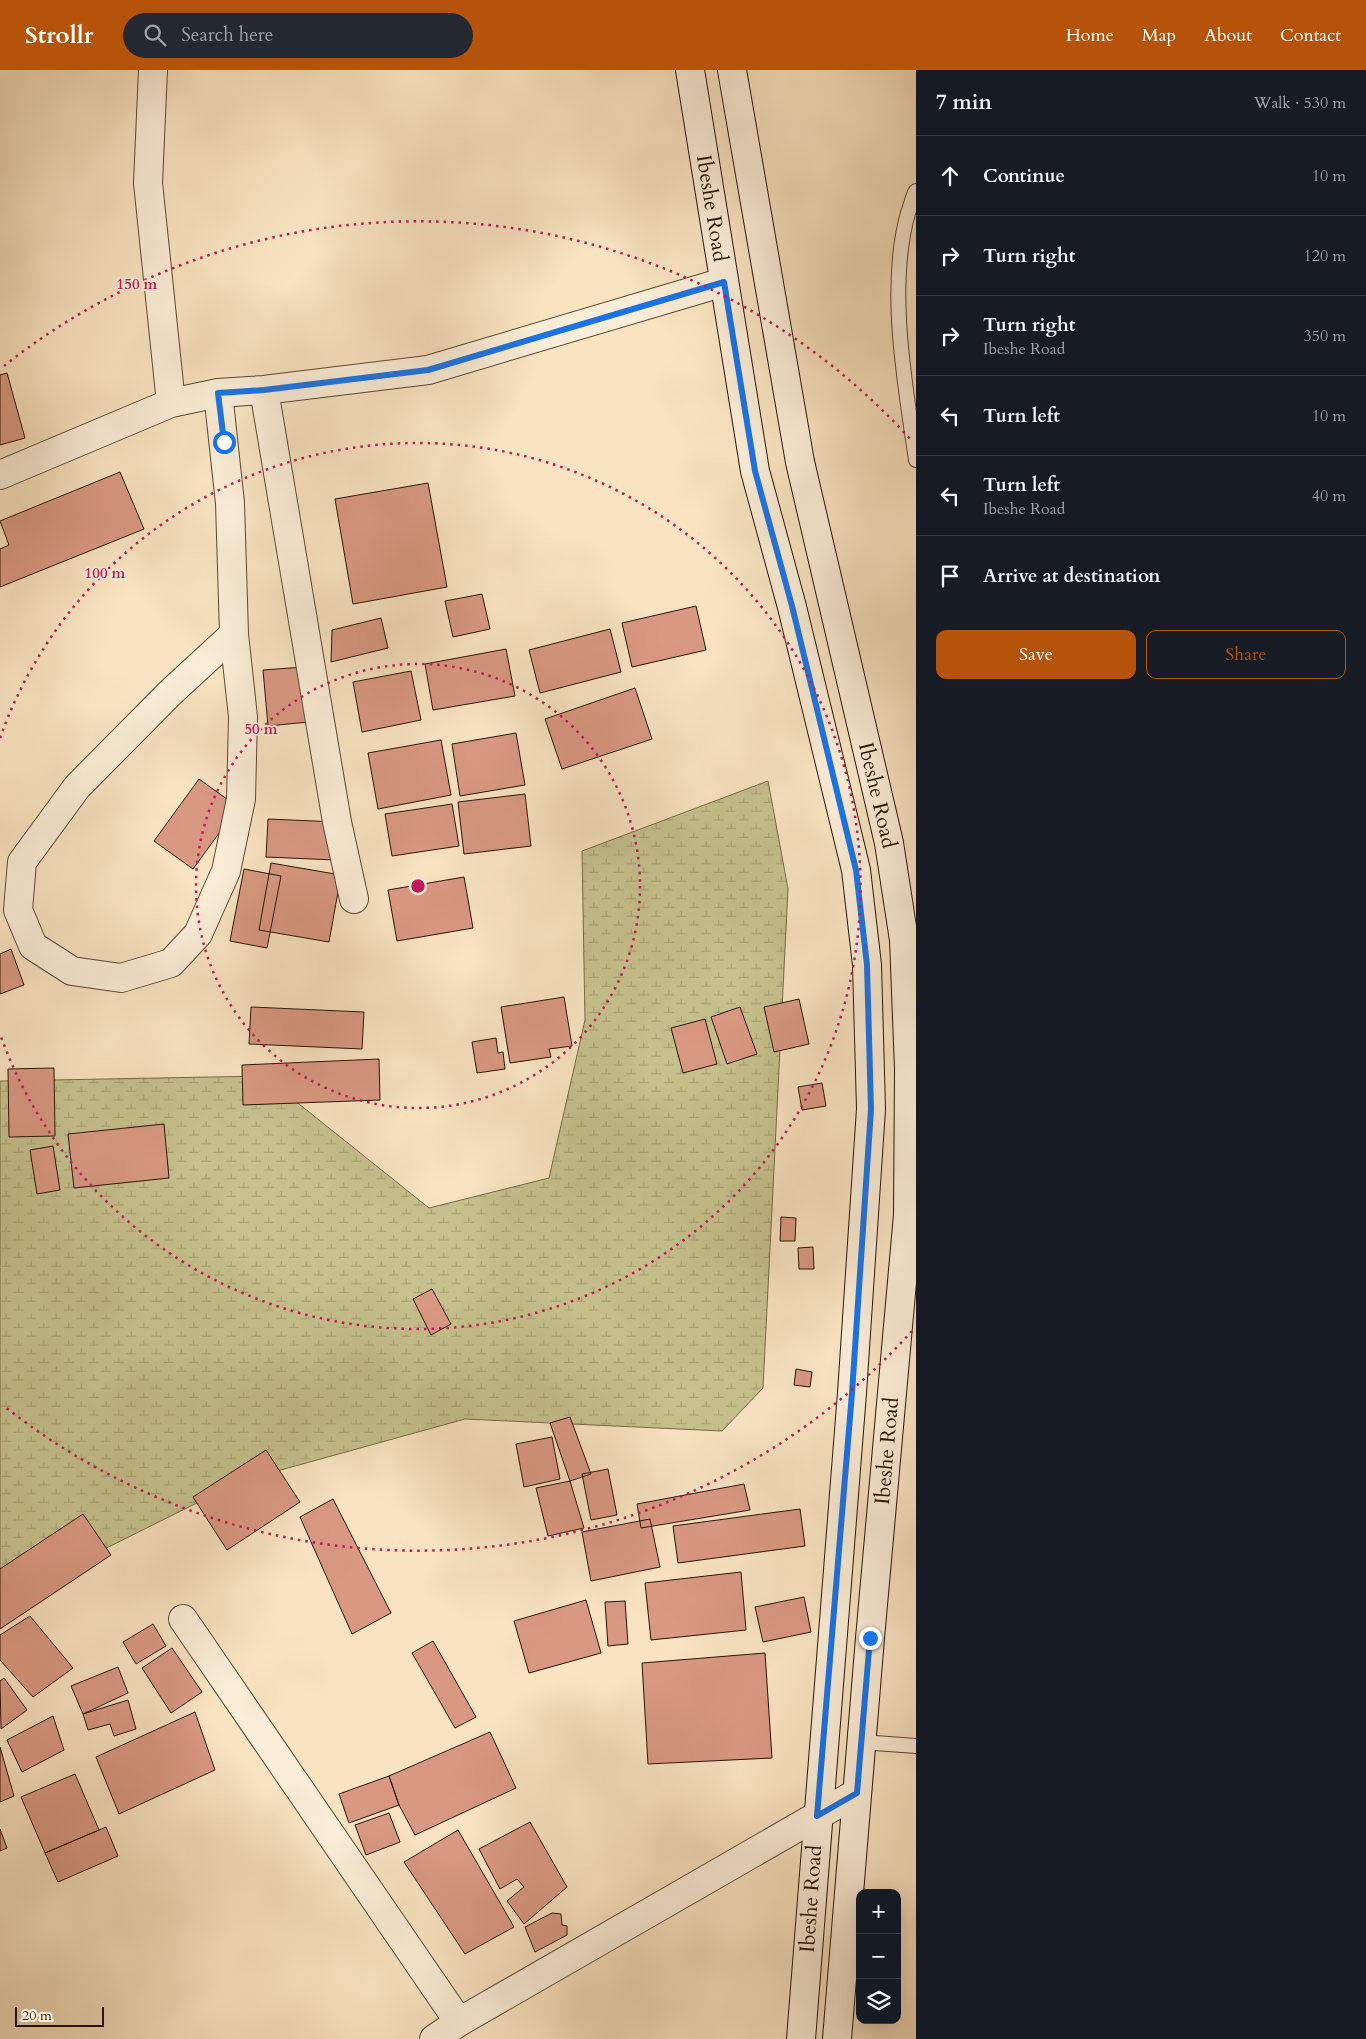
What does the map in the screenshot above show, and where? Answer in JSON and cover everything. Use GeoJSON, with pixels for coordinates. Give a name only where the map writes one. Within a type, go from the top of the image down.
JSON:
{"type":"FeatureCollection","features":[{"type":"Feature","properties":{"kind":"main road"},"geometry":{"type":"LineString","coordinates":[[153,70],[148,182],[171,403]]}},
{"type":"Feature","properties":{"kind":"main road","name":"Ibeshe Road"},"geometry":{"type":"LineString","coordinates":[[690,70],[755,471],[792,606],[856,870],[867,965],[871,1109],[852,1403],[817,1816],[801,2039]]}},
{"type":"Feature","properties":{"kind":"main road","name":"Ibeshe Road"},"geometry":{"type":"LineString","coordinates":[[732,70],[800,462],[889,843],[904,940],[909,1069],[908,1215],[861,1742],[838,2039]]}},
{"type":"Feature","properties":{"kind":"main road"},"geometry":{"type":"LineString","coordinates":[[0,475],[171,403],[218,393],[264,390],[428,370],[724,282]]}},
{"type":"Feature","properties":{"kind":"main road"},"geometry":{"type":"LineString","coordinates":[[264,390],[335,812],[354,899]]}},
{"type":"Feature","properties":{"kind":"main road"},"geometry":{"type":"LineString","coordinates":[[218,393],[230,503],[234,634],[243,717],[241,799],[226,871],[198,934],[171,963],[121,978],[72,971],[33,946],[18,910],[22,862],[78,787],[170,693],[234,634]]}},
{"type":"Feature","properties":{"kind":"main road"},"geometry":{"type":"LineString","coordinates":[[183,1618],[459,2022]]}},
{"type":"Feature","properties":{"kind":"main road"},"geometry":{"type":"LineString","coordinates":[[434,2039],[459,2022],[857,1793]]}},
{"type":"Feature","properties":{"kind":"lane"},"geometry":{"type":"LineString","coordinates":[[916,191],[904,228],[899,282],[900,324],[916,460]]}},
{"type":"Feature","properties":{"kind":"lane"},"geometry":{"type":"LineString","coordinates":[[861,1742],[916,1746]]}},
{"type":"Feature","properties":{"kind":"green space"},"geometry":{"type":"Polygon","coordinates":[[[768,781],[788,889],[763,1388],[722,1431],[465,1419],[241,1481],[0,1601],[0,1081],[264,1076],[429,1208],[549,1178],[585,1020],[582,851],[768,781]]]}},
{"type":"Feature","properties":{"kind":"building"},"geometry":{"type":"Polygon","coordinates":[[[7,373],[25,438],[0,445],[0,375],[7,373]]]}},
{"type":"Feature","properties":{"kind":"building"},"geometry":{"type":"Polygon","coordinates":[[[120,472],[144,529],[0,587],[0,549],[9,545],[0,521],[120,472]]]}},
{"type":"Feature","properties":{"kind":"building"},"geometry":{"type":"Polygon","coordinates":[[[428,483],[447,587],[353,604],[335,499],[428,483]]]}},
{"type":"Feature","properties":{"kind":"building"},"geometry":{"type":"Polygon","coordinates":[[[482,594],[490,629],[453,637],[445,601],[482,594]]]}},
{"type":"Feature","properties":{"kind":"building"},"geometry":{"type":"Polygon","coordinates":[[[696,606],[706,650],[632,667],[622,623],[696,606]]]}},
{"type":"Feature","properties":{"kind":"building"},"geometry":{"type":"Polygon","coordinates":[[[381,618],[388,648],[331,662],[332,630],[381,618]]]}},
{"type":"Feature","properties":{"kind":"building"},"geometry":{"type":"Polygon","coordinates":[[[610,629],[621,672],[540,693],[529,650],[610,629]]]}},
{"type":"Feature","properties":{"kind":"building"},"geometry":{"type":"Polygon","coordinates":[[[506,649],[515,696],[433,710],[425,664],[506,649]]]}},
{"type":"Feature","properties":{"kind":"building"},"geometry":{"type":"Polygon","coordinates":[[[304,667],[309,722],[268,726],[263,670],[304,667]]]}},
{"type":"Feature","properties":{"kind":"building"},"geometry":{"type":"Polygon","coordinates":[[[411,671],[421,720],[362,732],[353,682],[411,671]]]}},
{"type":"Feature","properties":{"kind":"building"},"geometry":{"type":"Polygon","coordinates":[[[635,688],[652,739],[562,769],[545,719],[635,688]]]}},
{"type":"Feature","properties":{"kind":"building"},"geometry":{"type":"Polygon","coordinates":[[[516,733],[525,785],[460,796],[452,744],[516,733]]]}},
{"type":"Feature","properties":{"kind":"building"},"geometry":{"type":"Polygon","coordinates":[[[441,740],[451,795],[378,809],[368,753],[441,740]]]}},
{"type":"Feature","properties":{"kind":"building"},"geometry":{"type":"Polygon","coordinates":[[[199,779],[238,807],[193,869],[154,841],[199,779]]]}},
{"type":"Feature","properties":{"kind":"building"},"geometry":{"type":"Polygon","coordinates":[[[525,794],[531,846],[464,854],[458,802],[525,794]]]}},
{"type":"Feature","properties":{"kind":"building"},"geometry":{"type":"Polygon","coordinates":[[[452,804],[459,846],[392,856],[385,814],[452,804]]]}},
{"type":"Feature","properties":{"kind":"building"},"geometry":{"type":"Polygon","coordinates":[[[268,819],[337,822],[335,860],[266,857],[268,819]]]}},
{"type":"Feature","properties":{"kind":"building"},"geometry":{"type":"Polygon","coordinates":[[[271,863],[341,875],[329,942],[259,930],[271,863]]]}},
{"type":"Feature","properties":{"kind":"building"},"geometry":{"type":"Polygon","coordinates":[[[244,869],[281,876],[267,948],[230,941],[244,869]]]}},
{"type":"Feature","properties":{"kind":"building"},"geometry":{"type":"Polygon","coordinates":[[[464,877],[473,928],[397,941],[388,890],[464,877]]]}},
{"type":"Feature","properties":{"kind":"building"},"geometry":{"type":"Polygon","coordinates":[[[11,949],[24,985],[0,994],[0,954],[11,949]]]}},
{"type":"Feature","properties":{"kind":"building"},"geometry":{"type":"Polygon","coordinates":[[[564,997],[572,1046],[549,1049],[551,1057],[510,1063],[501,1007],[564,997]]]}},
{"type":"Feature","properties":{"kind":"building"},"geometry":{"type":"Polygon","coordinates":[[[799,999],[809,1044],[774,1052],[764,1007],[799,999]]]}},
{"type":"Feature","properties":{"kind":"building"},"geometry":{"type":"Polygon","coordinates":[[[251,1007],[364,1012],[362,1049],[249,1044],[251,1007]]]}},
{"type":"Feature","properties":{"kind":"building"},"geometry":{"type":"Polygon","coordinates":[[[740,1007],[757,1054],[727,1064],[711,1017],[740,1007]]]}},
{"type":"Feature","properties":{"kind":"building"},"geometry":{"type":"Polygon","coordinates":[[[705,1019],[717,1064],[683,1073],[671,1028],[705,1019]]]}},
{"type":"Feature","properties":{"kind":"building"},"geometry":{"type":"Polygon","coordinates":[[[496,1038],[498,1053],[503,1052],[505,1069],[477,1073],[472,1042],[496,1038]]]}},
{"type":"Feature","properties":{"kind":"building"},"geometry":{"type":"Polygon","coordinates":[[[379,1059],[380,1100],[243,1105],[242,1065],[379,1059]]]}},
{"type":"Feature","properties":{"kind":"building"},"geometry":{"type":"Polygon","coordinates":[[[54,1068],[55,1136],[9,1137],[8,1069],[54,1068]]]}},
{"type":"Feature","properties":{"kind":"building"},"geometry":{"type":"Polygon","coordinates":[[[822,1083],[826,1106],[802,1110],[798,1087],[822,1083]]]}},
{"type":"Feature","properties":{"kind":"building"},"geometry":{"type":"Polygon","coordinates":[[[164,1124],[169,1178],[74,1188],[68,1134],[164,1124]]]}},
{"type":"Feature","properties":{"kind":"building"},"geometry":{"type":"Polygon","coordinates":[[[53,1146],[60,1190],[37,1194],[30,1150],[53,1146]]]}},
{"type":"Feature","properties":{"kind":"building"},"geometry":{"type":"Polygon","coordinates":[[[781,1217],[796,1218],[795,1241],[780,1241],[781,1217]]]}},
{"type":"Feature","properties":{"kind":"building"},"geometry":{"type":"Polygon","coordinates":[[[813,1247],[814,1269],[799,1269],[798,1248],[813,1247]]]}},
{"type":"Feature","properties":{"kind":"building"},"geometry":{"type":"Polygon","coordinates":[[[432,1289],[451,1324],[431,1335],[413,1299],[432,1289]]]}},
{"type":"Feature","properties":{"kind":"building"},"geometry":{"type":"Polygon","coordinates":[[[796,1369],[812,1372],[810,1387],[794,1385],[796,1369]]]}},
{"type":"Feature","properties":{"kind":"building"},"geometry":{"type":"Polygon","coordinates":[[[570,1417],[591,1474],[570,1481],[550,1423],[570,1417]]]}},
{"type":"Feature","properties":{"kind":"building"},"geometry":{"type":"Polygon","coordinates":[[[552,1437],[560,1479],[524,1487],[516,1444],[552,1437]]]}},
{"type":"Feature","properties":{"kind":"building"},"geometry":{"type":"Polygon","coordinates":[[[266,1450],[300,1502],[227,1550],[193,1497],[266,1450]]]}},
{"type":"Feature","properties":{"kind":"building"},"geometry":{"type":"Polygon","coordinates":[[[608,1469],[617,1515],[591,1520],[582,1474],[608,1469]]]}},
{"type":"Feature","properties":{"kind":"building"},"geometry":{"type":"Polygon","coordinates":[[[570,1481],[584,1528],[548,1536],[536,1488],[570,1481]]]}},
{"type":"Feature","properties":{"kind":"building"},"geometry":{"type":"Polygon","coordinates":[[[744,1484],[750,1510],[641,1528],[637,1504],[744,1484]]]}},
{"type":"Feature","properties":{"kind":"building"},"geometry":{"type":"Polygon","coordinates":[[[333,1499],[391,1613],[352,1634],[300,1517],[333,1499]]]}},
{"type":"Feature","properties":{"kind":"building"},"geometry":{"type":"Polygon","coordinates":[[[800,1509],[805,1546],[678,1563],[673,1526],[800,1509]]]}},
{"type":"Feature","properties":{"kind":"building"},"geometry":{"type":"Polygon","coordinates":[[[83,1514],[111,1555],[0,1629],[0,1569],[83,1514]]]}},
{"type":"Feature","properties":{"kind":"building"},"geometry":{"type":"Polygon","coordinates":[[[650,1519],[660,1567],[591,1581],[582,1532],[650,1519]]]}},
{"type":"Feature","properties":{"kind":"building"},"geometry":{"type":"Polygon","coordinates":[[[741,1572],[746,1630],[651,1640],[645,1583],[741,1572]]]}},
{"type":"Feature","properties":{"kind":"building"},"geometry":{"type":"Polygon","coordinates":[[[804,1597],[811,1632],[763,1642],[755,1607],[804,1597]]]}},
{"type":"Feature","properties":{"kind":"building"},"geometry":{"type":"Polygon","coordinates":[[[586,1600],[601,1653],[529,1673],[514,1621],[586,1600]]]}},
{"type":"Feature","properties":{"kind":"building"},"geometry":{"type":"Polygon","coordinates":[[[625,1601],[628,1644],[608,1646],[605,1602],[625,1601]]]}},
{"type":"Feature","properties":{"kind":"building"},"geometry":{"type":"Polygon","coordinates":[[[30,1616],[73,1668],[33,1697],[0,1660],[0,1635],[30,1616]]]}},
{"type":"Feature","properties":{"kind":"building"},"geometry":{"type":"Polygon","coordinates":[[[153,1624],[166,1646],[136,1664],[123,1642],[153,1624]]]}},
{"type":"Feature","properties":{"kind":"building"},"geometry":{"type":"Polygon","coordinates":[[[433,1641],[476,1717],[455,1728],[412,1653],[433,1641]]]}},
{"type":"Feature","properties":{"kind":"building"},"geometry":{"type":"Polygon","coordinates":[[[172,1648],[202,1692],[171,1713],[142,1668],[172,1648]]]}},
{"type":"Feature","properties":{"kind":"building"},"geometry":{"type":"Polygon","coordinates":[[[765,1653],[772,1758],[648,1764],[642,1663],[765,1653]]]}},
{"type":"Feature","properties":{"kind":"building"},"geometry":{"type":"Polygon","coordinates":[[[118,1667],[128,1693],[83,1714],[71,1686],[118,1667]]]}},
{"type":"Feature","properties":{"kind":"building"},"geometry":{"type":"Polygon","coordinates":[[[4,1678],[27,1710],[1,1729],[0,1681],[4,1678]]]}},
{"type":"Feature","properties":{"kind":"building"},"geometry":{"type":"Polygon","coordinates":[[[128,1700],[136,1729],[114,1736],[110,1724],[88,1730],[83,1714],[128,1700]]]}},
{"type":"Feature","properties":{"kind":"building"},"geometry":{"type":"Polygon","coordinates":[[[195,1712],[215,1770],[119,1814],[96,1757],[195,1712]]]}},
{"type":"Feature","properties":{"kind":"building"},"geometry":{"type":"Polygon","coordinates":[[[53,1716],[64,1750],[22,1772],[7,1740],[53,1716]]]}},
{"type":"Feature","properties":{"kind":"building"},"geometry":{"type":"Polygon","coordinates":[[[490,1732],[516,1788],[415,1835],[399,1805],[389,1776],[490,1732]]]}},
{"type":"Feature","properties":{"kind":"building"},"geometry":{"type":"Polygon","coordinates":[[[0,1747],[14,1796],[0,1802],[0,1747]]]}},
{"type":"Feature","properties":{"kind":"building"},"geometry":{"type":"Polygon","coordinates":[[[75,1774],[99,1830],[45,1853],[21,1797],[75,1774]]]}},
{"type":"Feature","properties":{"kind":"building"},"geometry":{"type":"Polygon","coordinates":[[[389,1776],[399,1805],[349,1823],[339,1794],[389,1776]]]}},
{"type":"Feature","properties":{"kind":"building"},"geometry":{"type":"Polygon","coordinates":[[[389,1813],[400,1842],[366,1855],[355,1825],[389,1813]]]}},
{"type":"Feature","properties":{"kind":"building"},"geometry":{"type":"Polygon","coordinates":[[[530,1822],[567,1887],[524,1924],[507,1901],[524,1887],[517,1879],[500,1889],[479,1849],[530,1822]]]}},
{"type":"Feature","properties":{"kind":"building"},"geometry":{"type":"Polygon","coordinates":[[[106,1827],[118,1856],[58,1882],[45,1853],[106,1827]]]}},
{"type":"Feature","properties":{"kind":"building"},"geometry":{"type":"Polygon","coordinates":[[[0,1829],[7,1848],[0,1851],[0,1829]]]}},
{"type":"Feature","properties":{"kind":"building"},"geometry":{"type":"Polygon","coordinates":[[[458,1830],[514,1927],[465,1954],[404,1862],[458,1830]]]}},
{"type":"Feature","properties":{"kind":"building"},"geometry":{"type":"Polygon","coordinates":[[[552,1913],[561,1914],[562,1925],[567,1926],[567,1935],[535,1952],[525,1927],[552,1913]]]}},
{"type":"Feature","properties":{"kind":"route"},"geometry":{"type":"LineString","coordinates":[[224,442],[218,393],[264,390],[428,370],[724,282],[755,471],[792,606],[856,870],[867,965],[871,1109],[852,1393],[817,1816],[857,1793],[870,1638]]}}]}
